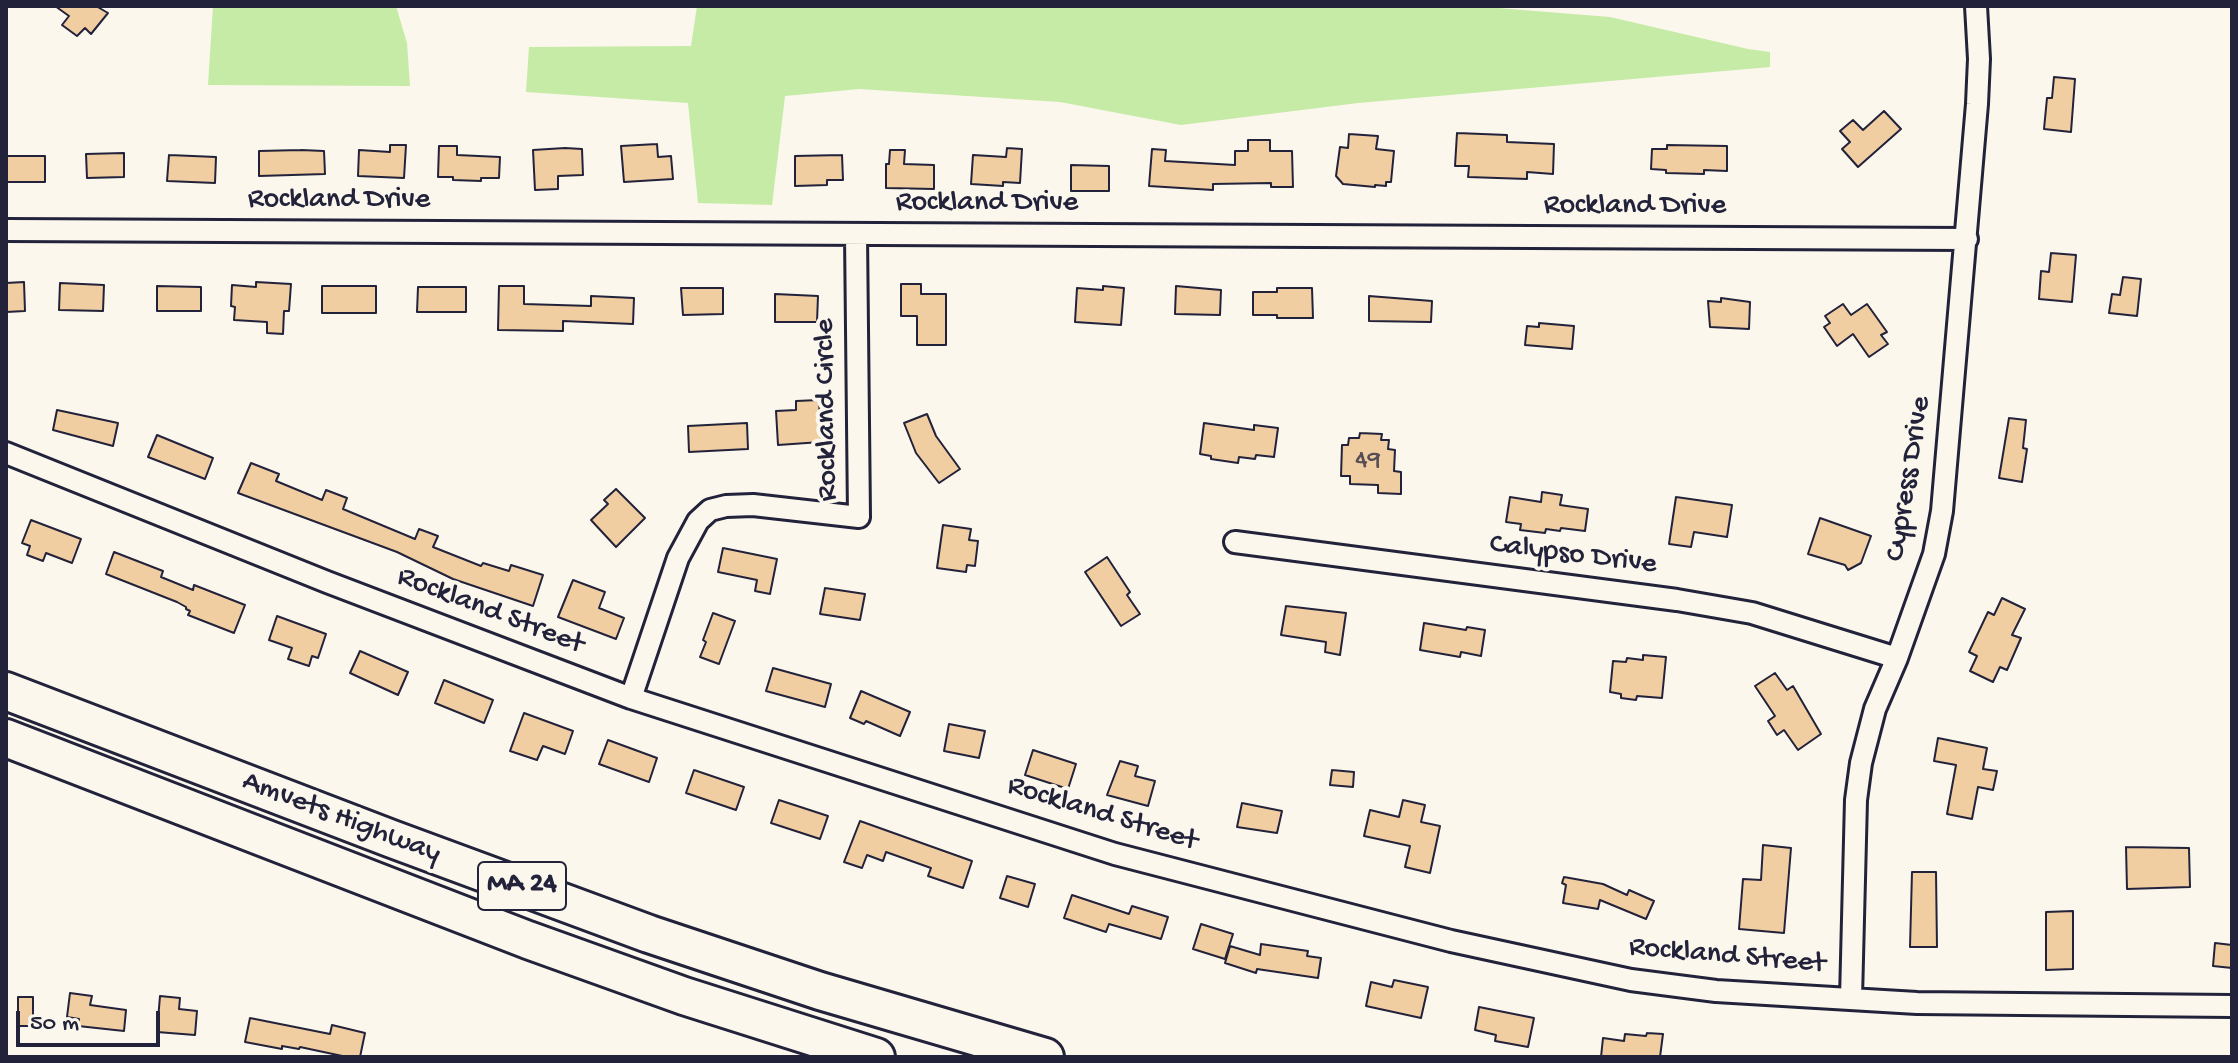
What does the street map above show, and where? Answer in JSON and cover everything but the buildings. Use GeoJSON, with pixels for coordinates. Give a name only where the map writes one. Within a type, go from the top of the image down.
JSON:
{"type":"FeatureCollection","features":[{"type":"Feature","properties":{"kind":"highway","name":"Amvets Highway"},"geometry":{"type":"LineString","coordinates":[[6,691],[649,934],[820,991],[1045,1057]]}},
{"type":"Feature","properties":{"kind":"highway","name":"Amvets Highway"},"geometry":{"type":"LineString","coordinates":[[6,738],[528,940],[684,996],[876,1057]]}},
{"type":"Feature","properties":{"kind":"street","name":"Cypress Drive"},"geometry":{"type":"LineString","coordinates":[[1851,998],[1858,787],[1871,721],[1934,554],[1942,511],[1967,239],[1979,59],[1976,6]]}},
{"type":"Feature","properties":{"kind":"street","name":"Rockland Drive"},"geometry":{"type":"LineString","coordinates":[[6,230],[1967,239]]}},
{"type":"Feature","properties":{"kind":"street","name":"Rockland Circle"},"geometry":{"type":"LineString","coordinates":[[631,698],[678,558],[698,521],[710,510],[753,505],[859,517],[856,234]]}},
{"type":"Feature","properties":{"kind":"street","name":"Rockland Street"},"geometry":{"type":"LineString","coordinates":[[6,453],[314,577],[631,698],[1115,854],[1451,941],[1631,980],[1716,991],[1917,1003],[2232,1006]]}},
{"type":"Feature","properties":{"kind":"street","name":"Calypso Drive"},"geometry":{"type":"LineString","coordinates":[[1235,542],[1752,613],[1897,658]]}},
{"type":"Feature","properties":{"kind":"green space"},"geometry":{"type":"Polygon","coordinates":[[[213,6],[396,6],[407,43],[410,86],[208,85],[213,6]]]}},
{"type":"Feature","properties":{"kind":"green space"},"geometry":{"type":"Polygon","coordinates":[[[697,6],[1473,6],[1610,17],[1770,52],[1770,67],[1358,103],[1181,125],[1060,102],[859,89],[785,96],[772,205],[698,203],[688,103],[526,92],[529,47],[691,46],[697,6]]]}}]}
